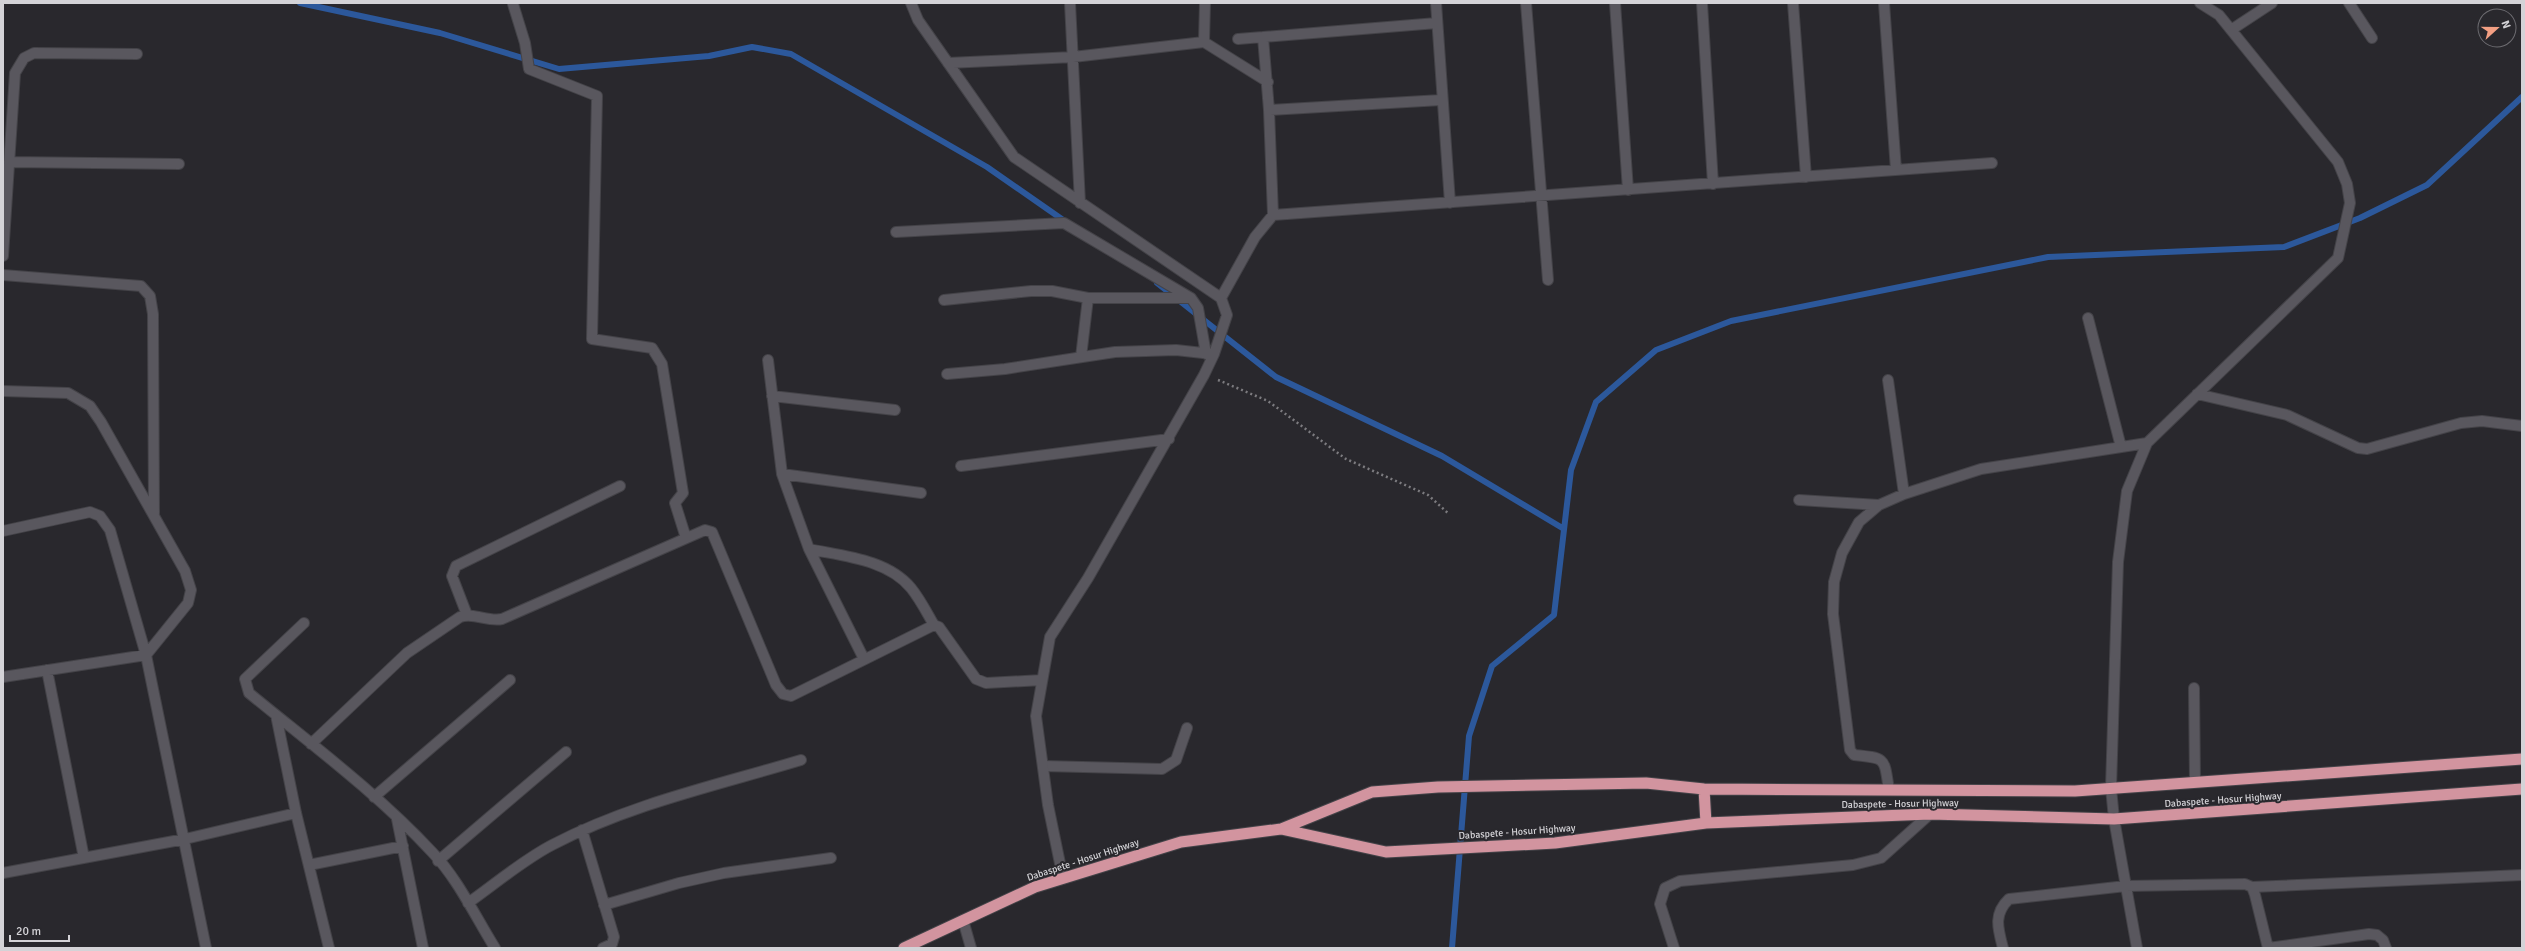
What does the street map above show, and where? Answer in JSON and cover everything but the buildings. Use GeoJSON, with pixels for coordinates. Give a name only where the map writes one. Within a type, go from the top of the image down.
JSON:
{"type":"FeatureCollection","features":[{"type":"Feature","properties":{"kind":"highway","name":"Dabaspete - Hosur Highway"},"geometry":{"type":"LineString","coordinates":[[904,948],[1035,887],[1181,842],[1281,829],[1372,792],[1438,787],[1646,783],[1704,789],[2012,792],[2111,788],[2522,759]]}},
{"type":"Feature","properties":{"kind":"highway"},"geometry":{"type":"LineString","coordinates":[[1704,789],[1706,823]]}},
{"type":"Feature","properties":{"kind":"highway","name":"Dabaspete - Hosur Highway"},"geometry":{"type":"LineString","coordinates":[[1281,829],[1386,852],[1555,844],[1706,823],[1930,814],[2114,819],[2522,789]]}},
{"type":"Feature","properties":{"kind":"street"},"geometry":{"type":"LineString","coordinates":[[911,3],[918,20],[1014,157],[1221,298],[1227,315],[1204,375],[1169,439],[1088,578],[1050,637],[1036,716],[1043,766],[1063,878]]}},
{"type":"Feature","properties":{"kind":"street"},"geometry":{"type":"LineString","coordinates":[[1070,3],[1080,203]]}},
{"type":"Feature","properties":{"kind":"street"},"geometry":{"type":"LineString","coordinates":[[1204,42],[1205,3]]}},
{"type":"Feature","properties":{"kind":"street"},"geometry":{"type":"LineString","coordinates":[[1436,3],[1441,100],[1450,203]]}},
{"type":"Feature","properties":{"kind":"street"},"geometry":{"type":"LineString","coordinates":[[1526,3],[1548,280]]}},
{"type":"Feature","properties":{"kind":"street"},"geometry":{"type":"LineString","coordinates":[[1615,3],[1628,190]]}},
{"type":"Feature","properties":{"kind":"street"},"geometry":{"type":"LineString","coordinates":[[1702,3],[1713,184]]}},
{"type":"Feature","properties":{"kind":"street"},"geometry":{"type":"LineString","coordinates":[[1793,3],[1806,177]]}},
{"type":"Feature","properties":{"kind":"street"},"geometry":{"type":"LineString","coordinates":[[1884,3],[1896,170]]}},
{"type":"Feature","properties":{"kind":"street"},"geometry":{"type":"LineString","coordinates":[[2137,948],[2114,819],[2111,788],[2118,562],[2127,491],[2147,443],[2338,258],[2350,203],[2347,184],[2338,162],[2219,15],[2200,3]]}},
{"type":"Feature","properties":{"kind":"street"},"geometry":{"type":"LineString","coordinates":[[2231,30],[2272,3]]}},
{"type":"Feature","properties":{"kind":"street"},"geometry":{"type":"LineString","coordinates":[[2349,3],[2372,38]]}},
{"type":"Feature","properties":{"kind":"street"},"geometry":{"type":"LineString","coordinates":[[513,4],[525,43],[529,69],[597,96],[592,339],[652,348],[662,364],[683,493],[675,503],[686,538]]}},
{"type":"Feature","properties":{"kind":"street"},"geometry":{"type":"LineString","coordinates":[[1238,40],[1437,23]]}},
{"type":"Feature","properties":{"kind":"street"},"geometry":{"type":"LineString","coordinates":[[1221,298],[1255,237],[1273,215],[1268,82],[1262,37]]}},
{"type":"Feature","properties":{"kind":"street"},"geometry":{"type":"LineString","coordinates":[[948,63],[1073,57],[1204,42],[1268,82]]}},
{"type":"Feature","properties":{"kind":"street"},"geometry":{"type":"LineString","coordinates":[[3,256],[15,73],[24,58],[34,53],[137,54]]}},
{"type":"Feature","properties":{"kind":"street"},"geometry":{"type":"LineString","coordinates":[[1269,110],[1441,100]]}},
{"type":"Feature","properties":{"kind":"street"},"geometry":{"type":"LineString","coordinates":[[9,162],[179,164]]}},
{"type":"Feature","properties":{"kind":"street"},"geometry":{"type":"LineString","coordinates":[[1273,215],[1992,163]]}},
{"type":"Feature","properties":{"kind":"street"},"geometry":{"type":"LineString","coordinates":[[896,232],[1064,223],[1191,298],[1198,308],[1212,353]]}},
{"type":"Feature","properties":{"kind":"street"},"geometry":{"type":"LineString","coordinates":[[3,275],[141,286],[150,296],[153,314],[154,516]]}},
{"type":"Feature","properties":{"kind":"street"},"geometry":{"type":"LineString","coordinates":[[944,300],[1031,291],[1052,292],[1088,298],[1191,298]]}},
{"type":"Feature","properties":{"kind":"street"},"geometry":{"type":"LineString","coordinates":[[1081,357],[1088,298]]}},
{"type":"Feature","properties":{"kind":"street"},"geometry":{"type":"LineString","coordinates":[[2088,318],[2121,447]]}},
{"type":"Feature","properties":{"kind":"street"},"geometry":{"type":"LineString","coordinates":[[948,374],[1005,369],[1115,352],[1176,350],[1212,353]]}},
{"type":"Feature","properties":{"kind":"street"},"geometry":{"type":"LineString","coordinates":[[768,360],[782,474],[809,549],[864,659]]}},
{"type":"Feature","properties":{"kind":"street"},"geometry":{"type":"LineString","coordinates":[[1888,380],[1904,494]]}},
{"type":"Feature","properties":{"kind":"street"},"geometry":{"type":"LineString","coordinates":[[3,391],[68,393],[90,406],[185,572],[191,590],[188,603],[146,655],[3,677]]}},
{"type":"Feature","properties":{"kind":"street"},"geometry":{"type":"LineString","coordinates":[[2197,394],[2286,415],[2358,448],[2367,449],[2461,423],[2482,421],[2522,426]]}},
{"type":"Feature","properties":{"kind":"street"},"geometry":{"type":"LineString","coordinates":[[772,396],[895,410]]}},
{"type":"Feature","properties":{"kind":"street"},"geometry":{"type":"LineString","coordinates":[[961,466],[1169,439]]}},
{"type":"Feature","properties":{"kind":"street"},"geometry":{"type":"LineString","coordinates":[[1889,790],[1883,761],[1879,757],[1854,755],[1850,750],[1833,614],[1834,582],[1842,553],[1859,522],[1879,505],[1904,494],[1981,470],[2147,443]]}},
{"type":"Feature","properties":{"kind":"street"},"geometry":{"type":"LineString","coordinates":[[782,474],[922,493]]}},
{"type":"Feature","properties":{"kind":"street"},"geometry":{"type":"LineString","coordinates":[[467,615],[452,576],[456,566],[620,486]]}},
{"type":"Feature","properties":{"kind":"street"},"geometry":{"type":"LineString","coordinates":[[1799,500],[1879,505]]}},
{"type":"Feature","properties":{"kind":"street"},"geometry":{"type":"LineString","coordinates":[[3,531],[90,512],[100,516],[110,530],[146,655],[185,839],[206,948]]}},
{"type":"Feature","properties":{"kind":"street"},"geometry":{"type":"LineString","coordinates":[[311,744],[407,653],[460,617],[467,615],[494,621],[502,619],[705,530],[712,532],[776,685],[783,694],[791,696],[934,625]]}},
{"type":"Feature","properties":{"kind":"street"},"geometry":{"type":"LineString","coordinates":[[809,549],[861,560],[890,571],[911,587],[934,625],[939,627],[976,680],[986,683],[1042,680]]}},
{"type":"Feature","properties":{"kind":"street"},"geometry":{"type":"LineString","coordinates":[[304,623],[245,679],[249,693],[374,797],[398,819],[438,861],[468,903],[495,948]]}},
{"type":"Feature","properties":{"kind":"street"},"geometry":{"type":"LineString","coordinates":[[48,670],[84,858]]}},
{"type":"Feature","properties":{"kind":"street"},"geometry":{"type":"LineString","coordinates":[[374,797],[510,680]]}},
{"type":"Feature","properties":{"kind":"street"},"geometry":{"type":"LineString","coordinates":[[2194,688],[2195,782]]}},
{"type":"Feature","properties":{"kind":"street"},"geometry":{"type":"LineString","coordinates":[[276,715],[296,813],[329,948]]}},
{"type":"Feature","properties":{"kind":"street"},"geometry":{"type":"LineString","coordinates":[[1043,766],[1162,769],[1176,760],[1187,728]]}},
{"type":"Feature","properties":{"kind":"street"},"geometry":{"type":"LineString","coordinates":[[438,861],[566,752]]}},
{"type":"Feature","properties":{"kind":"street"},"geometry":{"type":"LineString","coordinates":[[468,903],[550,846],[582,830],[651,804],[801,760]]}},
{"type":"Feature","properties":{"kind":"street"},"geometry":{"type":"LineString","coordinates":[[3,873],[185,839],[296,813]]}},
{"type":"Feature","properties":{"kind":"street"},"geometry":{"type":"LineString","coordinates":[[1674,948],[1660,904],[1665,888],[1680,881],[1853,865],[1882,858],[1930,814]]}},
{"type":"Feature","properties":{"kind":"street"},"geometry":{"type":"LineString","coordinates":[[398,819],[423,948]]}},
{"type":"Feature","properties":{"kind":"street"},"geometry":{"type":"LineString","coordinates":[[582,830],[614,937],[612,944],[603,948]]}},
{"type":"Feature","properties":{"kind":"street"},"geometry":{"type":"LineString","coordinates":[[309,865],[403,846]]}},
{"type":"Feature","properties":{"kind":"street"},"geometry":{"type":"LineString","coordinates":[[604,905],[679,883],[724,873],[831,858]]}},
{"type":"Feature","properties":{"kind":"street"},"geometry":{"type":"LineString","coordinates":[[2003,948],[1997,922],[2000,907],[2009,899],[2126,886],[2245,884],[2252,888],[2522,875]]}},
{"type":"Feature","properties":{"kind":"street"},"geometry":{"type":"LineString","coordinates":[[2252,888],[2268,948],[2337,943],[2377,935],[2386,948]]}},
{"type":"Feature","properties":{"kind":"street"},"geometry":{"type":"LineString","coordinates":[[963,920],[971,948]]}},
{"type":"Feature","properties":{"kind":"path"},"geometry":{"type":"LineString","coordinates":[[1204,375],[1268,401],[1346,459],[1428,495],[1448,514]]}},
{"type":"Feature","properties":{"kind":"waterway"},"geometry":{"type":"LineString","coordinates":[[300,3],[440,33],[559,69],[709,56],[752,47],[791,54],[987,167],[1066,222]]}},
{"type":"Feature","properties":{"kind":"waterway"},"geometry":{"type":"LineString","coordinates":[[1452,948],[1469,736],[1492,666],[1554,615],[1571,470],[1596,402],[1656,350],[1731,321],[2048,257],[2284,247],[2360,218],[2427,185],[2522,97]]}},
{"type":"Feature","properties":{"kind":"waterway"},"geometry":{"type":"LineString","coordinates":[[1157,283],[1276,377],[1442,456],[1564,529]]}}]}
